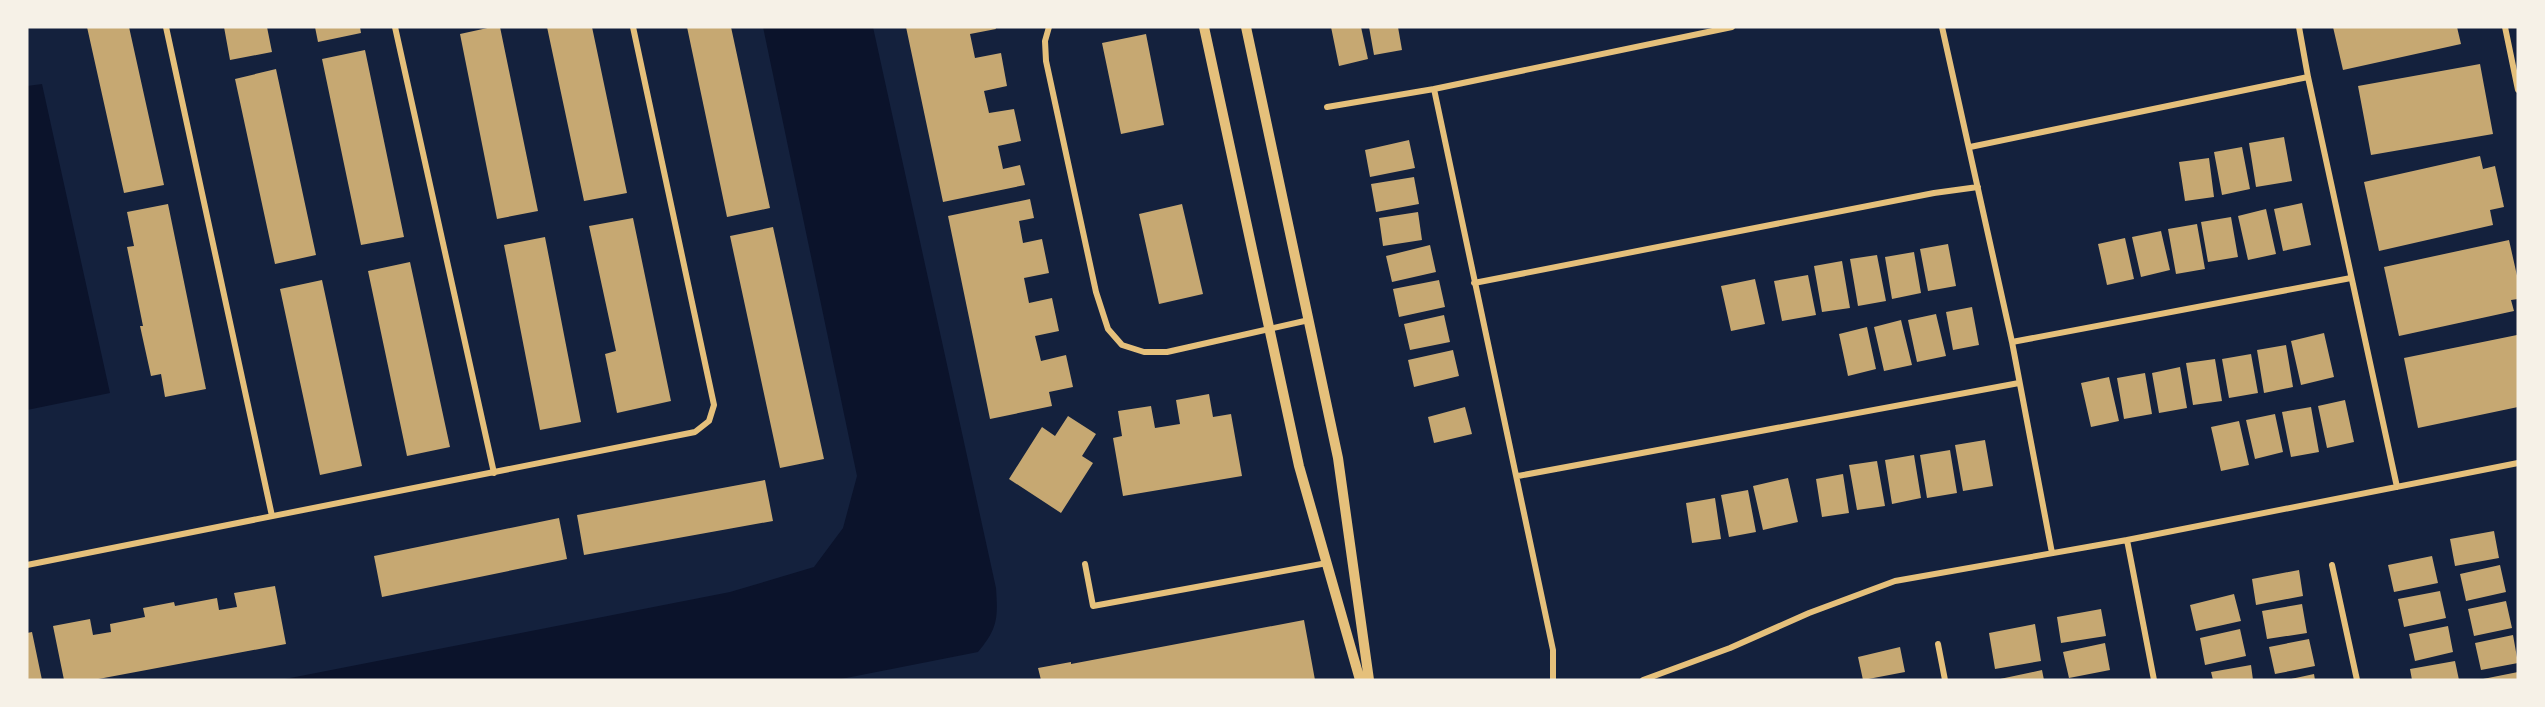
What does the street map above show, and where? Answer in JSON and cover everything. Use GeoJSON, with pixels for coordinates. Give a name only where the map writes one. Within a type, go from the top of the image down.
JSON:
{"type":"FeatureCollection","features":[{"type":"Feature","properties":{"kind":"street"},"geometry":{"type":"LineString","coordinates":[[166,27],[272,516]]}},
{"type":"Feature","properties":{"kind":"street"},"geometry":{"type":"LineString","coordinates":[[395,27],[494,473]]}},
{"type":"Feature","properties":{"kind":"street"},"geometry":{"type":"LineString","coordinates":[[27,565],[695,432],[709,421],[714,405],[633,27]]}},
{"type":"Feature","properties":{"kind":"street"},"geometry":{"type":"LineString","coordinates":[[1048,27],[1045,41],[1046,61],[1096,291],[1108,329],[1122,345],[1144,352],[1167,352],[1309,320]]}},
{"type":"Feature","properties":{"kind":"street"},"geometry":{"type":"LineString","coordinates":[[1204,27],[1299,466],[1360,680]]}},
{"type":"Feature","properties":{"kind":"street"},"geometry":{"type":"LineString","coordinates":[[1246,27],[1338,458],[1369,680]]}},
{"type":"Feature","properties":{"kind":"street"},"geometry":{"type":"LineString","coordinates":[[1327,107],[1434,89],[1732,27]]}},
{"type":"Feature","properties":{"kind":"street"},"geometry":{"type":"LineString","coordinates":[[1941,27],[1970,147],[2012,342],[2052,554]]}},
{"type":"Feature","properties":{"kind":"street"},"geometry":{"type":"LineString","coordinates":[[2299,27],[2397,487]]}},
{"type":"Feature","properties":{"kind":"street"},"geometry":{"type":"LineString","coordinates":[[2505,27],[2518,90]]}},
{"type":"Feature","properties":{"kind":"street"},"geometry":{"type":"LineString","coordinates":[[1970,147],[2308,77]]}},
{"type":"Feature","properties":{"kind":"street"},"geometry":{"type":"LineString","coordinates":[[1434,89],[1474,283],[1518,476],[1553,650],[1553,680]]}},
{"type":"Feature","properties":{"kind":"street"},"geometry":{"type":"LineString","coordinates":[[1474,283],[1934,193],[1978,187]]}},
{"type":"Feature","properties":{"kind":"street"},"geometry":{"type":"LineString","coordinates":[[2012,342],[2351,278]]}},
{"type":"Feature","properties":{"kind":"street"},"geometry":{"type":"LineString","coordinates":[[1518,476],[2019,382]]}},
{"type":"Feature","properties":{"kind":"street"},"geometry":{"type":"LineString","coordinates":[[1643,680],[1730,648],[1809,613],[1896,580],[2127,540],[2518,463]]}},
{"type":"Feature","properties":{"kind":"street"},"geometry":{"type":"LineString","coordinates":[[2127,540],[2154,680]]}},
{"type":"Feature","properties":{"kind":"street"},"geometry":{"type":"LineString","coordinates":[[1085,564],[1093,606],[1327,563]]}},
{"type":"Feature","properties":{"kind":"street"},"geometry":{"type":"LineString","coordinates":[[2332,565],[2358,680]]}},
{"type":"Feature","properties":{"kind":"street"},"geometry":{"type":"LineString","coordinates":[[1938,644],[1945,680]]}},
{"type":"Feature","properties":{"kind":"water"},"geometry":{"type":"Polygon","coordinates":[[[763,27],[873,27],[996,588],[995,622],[985,644],[978,652],[836,680],[280,680],[730,592],[814,567],[843,528],[857,476],[763,27]]]}},
{"type":"Feature","properties":{"kind":"water"},"geometry":{"type":"Polygon","coordinates":[[[42,84],[110,393],[27,410],[27,86],[42,84]]]}},
{"type":"Feature","properties":{"kind":"building"},"geometry":{"type":"Polygon","coordinates":[[[87,27],[129,27],[164,185],[124,193],[87,27]]]}},
{"type":"Feature","properties":{"kind":"building"},"geometry":{"type":"Polygon","coordinates":[[[224,27],[267,27],[272,52],[230,60],[224,27]]]}},
{"type":"Feature","properties":{"kind":"building"},"geometry":{"type":"Polygon","coordinates":[[[315,27],[360,27],[361,33],[318,42],[315,27]]]}},
{"type":"Feature","properties":{"kind":"building"},"geometry":{"type":"Polygon","coordinates":[[[500,27],[538,211],[497,219],[460,34],[500,27]]]}},
{"type":"Feature","properties":{"kind":"building"},"geometry":{"type":"Polygon","coordinates":[[[547,27],[592,27],[627,193],[584,201],[547,27]]]}},
{"type":"Feature","properties":{"kind":"building"},"geometry":{"type":"Polygon","coordinates":[[[687,27],[731,27],[770,208],[727,217],[687,27]]]}},
{"type":"Feature","properties":{"kind":"building"},"geometry":{"type":"Polygon","coordinates":[[[906,27],[995,27],[996,29],[970,34],[975,58],[1001,53],[1007,86],[984,91],[989,113],[1014,109],[1021,141],[998,146],[1003,169],[1020,165],[1025,185],[943,202],[906,27]]]}},
{"type":"Feature","properties":{"kind":"building"},"geometry":{"type":"Polygon","coordinates":[[[1331,27],[1361,27],[1368,59],[1339,66],[1331,27]]]}},
{"type":"Feature","properties":{"kind":"building"},"geometry":{"type":"Polygon","coordinates":[[[1369,27],[1398,27],[1402,50],[1374,55],[1369,27]]]}},
{"type":"Feature","properties":{"kind":"building"},"geometry":{"type":"Polygon","coordinates":[[[2333,27],[2457,27],[2461,44],[2343,70],[2333,27]]]}},
{"type":"Feature","properties":{"kind":"building"},"geometry":{"type":"Polygon","coordinates":[[[1146,34],[1164,125],[1121,134],[1102,43],[1146,34]]]}},
{"type":"Feature","properties":{"kind":"building"},"geometry":{"type":"Polygon","coordinates":[[[365,50],[404,237],[361,245],[322,59],[365,50]]]}},
{"type":"Feature","properties":{"kind":"building"},"geometry":{"type":"Polygon","coordinates":[[[2480,64],[2493,134],[2371,155],[2358,86],[2480,64]]]}},
{"type":"Feature","properties":{"kind":"building"},"geometry":{"type":"Polygon","coordinates":[[[276,69],[316,255],[275,264],[235,79],[276,69]]]}},
{"type":"Feature","properties":{"kind":"building"},"geometry":{"type":"Polygon","coordinates":[[[2284,137],[2292,181],[2256,187],[2249,143],[2284,137]]]}},
{"type":"Feature","properties":{"kind":"building"},"geometry":{"type":"Polygon","coordinates":[[[1409,140],[1415,168],[1370,177],[1365,150],[1409,140]]]}},
{"type":"Feature","properties":{"kind":"building"},"geometry":{"type":"Polygon","coordinates":[[[2242,147],[2250,189],[2222,195],[2214,152],[2242,147]]]}},
{"type":"Feature","properties":{"kind":"building"},"geometry":{"type":"Polygon","coordinates":[[[2480,156],[2483,169],[2495,166],[2504,207],[2490,210],[2493,225],[2379,251],[2364,182],[2480,156]]]}},
{"type":"Feature","properties":{"kind":"building"},"geometry":{"type":"Polygon","coordinates":[[[2209,158],[2214,197],[2185,201],[2179,162],[2209,158]]]}},
{"type":"Feature","properties":{"kind":"building"},"geometry":{"type":"Polygon","coordinates":[[[1414,177],[1419,204],[1376,212],[1371,184],[1414,177]]]}},
{"type":"Feature","properties":{"kind":"building"},"geometry":{"type":"Polygon","coordinates":[[[1030,199],[1034,218],[1019,221],[1023,243],[1042,239],[1049,273],[1024,278],[1029,303],[1052,298],[1059,331],[1035,336],[1041,361],[1066,355],[1073,387],[1049,392],[1052,406],[990,419],[948,216],[1030,199]]]}},
{"type":"Feature","properties":{"kind":"building"},"geometry":{"type":"Polygon","coordinates":[[[2302,203],[2311,245],[2283,251],[2274,209],[2302,203]]]}},
{"type":"Feature","properties":{"kind":"building"},"geometry":{"type":"Polygon","coordinates":[[[168,204],[206,389],[165,397],[161,374],[151,376],[140,326],[143,326],[127,247],[134,246],[127,212],[168,204]]]}},
{"type":"Feature","properties":{"kind":"building"},"geometry":{"type":"Polygon","coordinates":[[[1182,204],[1203,294],[1159,304],[1139,214],[1182,204]]]}},
{"type":"Feature","properties":{"kind":"building"},"geometry":{"type":"Polygon","coordinates":[[[2266,209],[2276,254],[2248,260],[2238,216],[2266,209]]]}},
{"type":"Feature","properties":{"kind":"building"},"geometry":{"type":"Polygon","coordinates":[[[1418,212],[1422,240],[1383,246],[1379,218],[1418,212]]]}},
{"type":"Feature","properties":{"kind":"building"},"geometry":{"type":"Polygon","coordinates":[[[2231,217],[2238,257],[2208,262],[2201,222],[2231,217]]]}},
{"type":"Feature","properties":{"kind":"building"},"geometry":{"type":"Polygon","coordinates":[[[633,218],[671,401],[617,413],[605,354],[616,351],[589,226],[633,218]]]}},
{"type":"Feature","properties":{"kind":"building"},"geometry":{"type":"Polygon","coordinates":[[[2197,224],[2205,269],[2176,274],[2168,229],[2197,224]]]}},
{"type":"Feature","properties":{"kind":"building"},"geometry":{"type":"Polygon","coordinates":[[[773,227],[824,459],[780,468],[730,236],[773,227]]]}},
{"type":"Feature","properties":{"kind":"building"},"geometry":{"type":"Polygon","coordinates":[[[2161,231],[2170,270],[2141,277],[2132,237],[2161,231]]]}},
{"type":"Feature","properties":{"kind":"building"},"geometry":{"type":"Polygon","coordinates":[[[545,237],[581,422],[540,430],[504,245],[545,237]]]}},
{"type":"Feature","properties":{"kind":"building"},"geometry":{"type":"Polygon","coordinates":[[[2125,238],[2134,279],[2107,285],[2098,244],[2125,238]]]}},
{"type":"Feature","properties":{"kind":"building"},"geometry":{"type":"Polygon","coordinates":[[[2509,240],[2518,280],[2518,299],[2511,300],[2514,311],[2399,336],[2384,267],[2509,240]]]}},
{"type":"Feature","properties":{"kind":"building"},"geometry":{"type":"Polygon","coordinates":[[[1948,244],[1956,286],[1928,291],[1920,249],[1948,244]]]}},
{"type":"Feature","properties":{"kind":"building"},"geometry":{"type":"Polygon","coordinates":[[[1430,245],[1436,272],[1392,282],[1386,256],[1430,245]]]}},
{"type":"Feature","properties":{"kind":"building"},"geometry":{"type":"Polygon","coordinates":[[[1914,252],[1921,293],[1892,299],[1885,257],[1914,252]]]}},
{"type":"Feature","properties":{"kind":"building"},"geometry":{"type":"Polygon","coordinates":[[[1877,255],[1886,301],[1858,306],[1850,259],[1877,255]]]}},
{"type":"Feature","properties":{"kind":"building"},"geometry":{"type":"Polygon","coordinates":[[[1842,261],[1850,308],[1822,312],[1814,266],[1842,261]]]}},
{"type":"Feature","properties":{"kind":"building"},"geometry":{"type":"Polygon","coordinates":[[[410,262],[450,447],[407,456],[368,271],[410,262]]]}},
{"type":"Feature","properties":{"kind":"building"},"geometry":{"type":"Polygon","coordinates":[[[1808,275],[1816,315],[1782,321],[1774,281],[1808,275]]]}},
{"type":"Feature","properties":{"kind":"building"},"geometry":{"type":"Polygon","coordinates":[[[1755,279],[1765,324],[1731,331],[1721,286],[1755,279]]]}},
{"type":"Feature","properties":{"kind":"building"},"geometry":{"type":"Polygon","coordinates":[[[322,280],[362,466],[320,475],[280,289],[322,280]]]}},
{"type":"Feature","properties":{"kind":"building"},"geometry":{"type":"Polygon","coordinates":[[[1439,280],[1445,307],[1399,317],[1393,289],[1439,280]]]}},
{"type":"Feature","properties":{"kind":"building"},"geometry":{"type":"Polygon","coordinates":[[[1972,307],[1979,345],[1953,350],[1946,312],[1972,307]]]}},
{"type":"Feature","properties":{"kind":"building"},"geometry":{"type":"Polygon","coordinates":[[[1936,314],[1946,356],[1917,362],[1908,320],[1936,314]]]}},
{"type":"Feature","properties":{"kind":"building"},"geometry":{"type":"Polygon","coordinates":[[[1444,315],[1450,342],[1410,350],[1404,324],[1444,315]]]}},
{"type":"Feature","properties":{"kind":"building"},"geometry":{"type":"Polygon","coordinates":[[[1901,320],[1912,365],[1884,371],[1874,327],[1901,320]]]}},
{"type":"Feature","properties":{"kind":"building"},"geometry":{"type":"Polygon","coordinates":[[[1867,327],[1876,369],[1848,376],[1839,334],[1867,327]]]}},
{"type":"Feature","properties":{"kind":"building"},"geometry":{"type":"Polygon","coordinates":[[[2324,333],[2334,377],[2301,385],[2291,341],[2324,333]]]}},
{"type":"Feature","properties":{"kind":"building"},"geometry":{"type":"Polygon","coordinates":[[[2517,335],[2518,407],[2418,428],[2404,358],[2517,335]]]}},
{"type":"Feature","properties":{"kind":"building"},"geometry":{"type":"Polygon","coordinates":[[[2286,345],[2293,387],[2264,393],[2257,350],[2286,345]]]}},
{"type":"Feature","properties":{"kind":"building"},"geometry":{"type":"Polygon","coordinates":[[[1453,350],[1459,376],[1414,387],[1408,360],[1453,350]]]}},
{"type":"Feature","properties":{"kind":"building"},"geometry":{"type":"Polygon","coordinates":[[[2251,354],[2258,393],[2229,398],[2222,359],[2251,354]]]}},
{"type":"Feature","properties":{"kind":"building"},"geometry":{"type":"Polygon","coordinates":[[[2215,359],[2222,401],[2193,405],[2186,363],[2215,359]]]}},
{"type":"Feature","properties":{"kind":"building"},"geometry":{"type":"Polygon","coordinates":[[[2180,367],[2187,408],[2159,413],[2152,373],[2180,367]]]}},
{"type":"Feature","properties":{"kind":"building"},"geometry":{"type":"Polygon","coordinates":[[[2145,373],[2152,414],[2124,419],[2117,378],[2145,373]]]}},
{"type":"Feature","properties":{"kind":"building"},"geometry":{"type":"Polygon","coordinates":[[[2109,377],[2119,421],[2091,427],[2081,383],[2109,377]]]}},
{"type":"Feature","properties":{"kind":"building"},"geometry":{"type":"Polygon","coordinates":[[[1209,394],[1213,417],[1231,414],[1242,476],[1123,496],[1113,438],[1122,436],[1118,411],[1151,406],[1155,428],[1180,424],[1176,400],[1209,394]]]}},
{"type":"Feature","properties":{"kind":"building"},"geometry":{"type":"Polygon","coordinates":[[[2345,400],[2354,442],[2327,448],[2318,406],[2345,400]]]}},
{"type":"Feature","properties":{"kind":"building"},"geometry":{"type":"Polygon","coordinates":[[[1465,407],[1472,434],[1434,443],[1428,417],[1465,407]]]}},
{"type":"Feature","properties":{"kind":"building"},"geometry":{"type":"Polygon","coordinates":[[[2311,407],[2319,452],[2291,457],[2282,412],[2311,407]]]}},
{"type":"Feature","properties":{"kind":"building"},"geometry":{"type":"Polygon","coordinates":[[[2275,414],[2283,452],[2255,459],[2246,420],[2275,414]]]}},
{"type":"Feature","properties":{"kind":"building"},"geometry":{"type":"Polygon","coordinates":[[[1068,416],[1096,434],[1082,456],[1093,463],[1061,513],[1009,479],[1042,427],[1055,436],[1068,416]]]}},
{"type":"Feature","properties":{"kind":"building"},"geometry":{"type":"Polygon","coordinates":[[[2239,421],[2249,465],[2221,471],[2211,427],[2239,421]]]}},
{"type":"Feature","properties":{"kind":"building"},"geometry":{"type":"Polygon","coordinates":[[[1985,440],[1993,486],[1963,491],[1955,445],[1985,440]]]}},
{"type":"Feature","properties":{"kind":"building"},"geometry":{"type":"Polygon","coordinates":[[[1950,450],[1957,493],[1927,498],[1920,455],[1950,450]]]}},
{"type":"Feature","properties":{"kind":"building"},"geometry":{"type":"Polygon","coordinates":[[[1914,455],[1921,498],[1892,504],[1885,460],[1914,455]]]}},
{"type":"Feature","properties":{"kind":"building"},"geometry":{"type":"Polygon","coordinates":[[[1877,461],[1885,506],[1857,510],[1849,465],[1877,461]]]}},
{"type":"Feature","properties":{"kind":"building"},"geometry":{"type":"Polygon","coordinates":[[[1843,474],[1849,513],[1822,517],[1816,479],[1843,474]]]}},
{"type":"Feature","properties":{"kind":"building"},"geometry":{"type":"Polygon","coordinates":[[[1788,478],[1798,522],[1763,530],[1753,486],[1788,478]]]}},
{"type":"Feature","properties":{"kind":"building"},"geometry":{"type":"Polygon","coordinates":[[[765,480],[773,521],[584,555],[577,515],[765,480]]]}},
{"type":"Feature","properties":{"kind":"building"},"geometry":{"type":"Polygon","coordinates":[[[1748,490],[1756,532],[1729,537],[1721,495],[1748,490]]]}},
{"type":"Feature","properties":{"kind":"building"},"geometry":{"type":"Polygon","coordinates":[[[1715,498],[1721,539],[1692,543],[1686,503],[1715,498]]]}},
{"type":"Feature","properties":{"kind":"building"},"geometry":{"type":"Polygon","coordinates":[[[559,518],[567,559],[382,597],[374,556],[559,518]]]}},
{"type":"Feature","properties":{"kind":"building"},"geometry":{"type":"Polygon","coordinates":[[[2494,531],[2499,558],[2455,566],[2450,539],[2494,531]]]}},
{"type":"Feature","properties":{"kind":"building"},"geometry":{"type":"Polygon","coordinates":[[[2432,556],[2438,583],[2394,592],[2388,565],[2432,556]]]}},
{"type":"Feature","properties":{"kind":"building"},"geometry":{"type":"Polygon","coordinates":[[[2500,565],[2506,592],[2466,601],[2460,574],[2500,565]]]}},
{"type":"Feature","properties":{"kind":"building"},"geometry":{"type":"Polygon","coordinates":[[[2299,570],[2303,596],[2256,605],[2252,579],[2299,570]]]}},
{"type":"Feature","properties":{"kind":"building"},"geometry":{"type":"Polygon","coordinates":[[[275,586],[286,644],[93,680],[64,680],[53,626],[90,619],[93,635],[111,632],[110,624],[145,617],[143,608],[174,602],[175,606],[217,598],[219,610],[237,607],[234,593],[275,586]]]}},
{"type":"Feature","properties":{"kind":"building"},"geometry":{"type":"Polygon","coordinates":[[[2440,591],[2446,618],[2404,627],[2398,599],[2440,591]]]}},
{"type":"Feature","properties":{"kind":"building"},"geometry":{"type":"Polygon","coordinates":[[[2234,594],[2241,621],[2196,631],[2190,605],[2234,594]]]}},
{"type":"Feature","properties":{"kind":"building"},"geometry":{"type":"Polygon","coordinates":[[[2506,601],[2512,628],[2474,636],[2468,609],[2506,601]]]}},
{"type":"Feature","properties":{"kind":"building"},"geometry":{"type":"Polygon","coordinates":[[[2302,604],[2307,633],[2267,639],[2262,611],[2302,604]]]}},
{"type":"Feature","properties":{"kind":"building"},"geometry":{"type":"Polygon","coordinates":[[[2101,609],[2106,636],[2061,643],[2057,617],[2101,609]]]}},
{"type":"Feature","properties":{"kind":"building"},"geometry":{"type":"Polygon","coordinates":[[[1304,620],[1315,680],[1041,680],[1038,668],[1071,662],[1071,664],[1304,620]]]}},
{"type":"Feature","properties":{"kind":"building"},"geometry":{"type":"Polygon","coordinates":[[[2035,624],[2041,661],[1995,669],[1989,633],[2035,624]]]}},
{"type":"Feature","properties":{"kind":"building"},"geometry":{"type":"Polygon","coordinates":[[[2448,626],[2453,652],[2415,661],[2409,634],[2448,626]]]}},
{"type":"Feature","properties":{"kind":"building"},"geometry":{"type":"Polygon","coordinates":[[[2240,629],[2246,656],[2205,665],[2200,638],[2240,629]]]}},
{"type":"Feature","properties":{"kind":"building"},"geometry":{"type":"Polygon","coordinates":[[[32,632],[42,680],[27,680],[27,633],[32,632]]]}},
{"type":"Feature","properties":{"kind":"building"},"geometry":{"type":"Polygon","coordinates":[[[2513,635],[2518,663],[2481,670],[2475,643],[2513,635]]]}},
{"type":"Feature","properties":{"kind":"building"},"geometry":{"type":"Polygon","coordinates":[[[2309,639],[2315,666],[2275,674],[2269,647],[2309,639]]]}},
{"type":"Feature","properties":{"kind":"building"},"geometry":{"type":"Polygon","coordinates":[[[2105,643],[2110,670],[2069,678],[2063,652],[2105,643]]]}},
{"type":"Feature","properties":{"kind":"building"},"geometry":{"type":"Polygon","coordinates":[[[1900,647],[1905,672],[1863,680],[1858,657],[1900,647]]]}},
{"type":"Feature","properties":{"kind":"building"},"geometry":{"type":"Polygon","coordinates":[[[2455,661],[2459,680],[2412,680],[2410,669],[2455,661]]]}},
{"type":"Feature","properties":{"kind":"building"},"geometry":{"type":"Polygon","coordinates":[[[2251,665],[2253,680],[2213,680],[2211,672],[2251,665]]]}},
{"type":"Feature","properties":{"kind":"building"},"geometry":{"type":"Polygon","coordinates":[[[2042,670],[2044,680],[2000,680],[2000,679],[2042,670]]]}},
{"type":"Feature","properties":{"kind":"building"},"geometry":{"type":"Polygon","coordinates":[[[2518,672],[2518,680],[2483,680],[2483,679],[2518,672]]]}},
{"type":"Feature","properties":{"kind":"building"},"geometry":{"type":"Polygon","coordinates":[[[2314,674],[2315,680],[2291,680],[2291,679],[2314,674]]]}}]}
